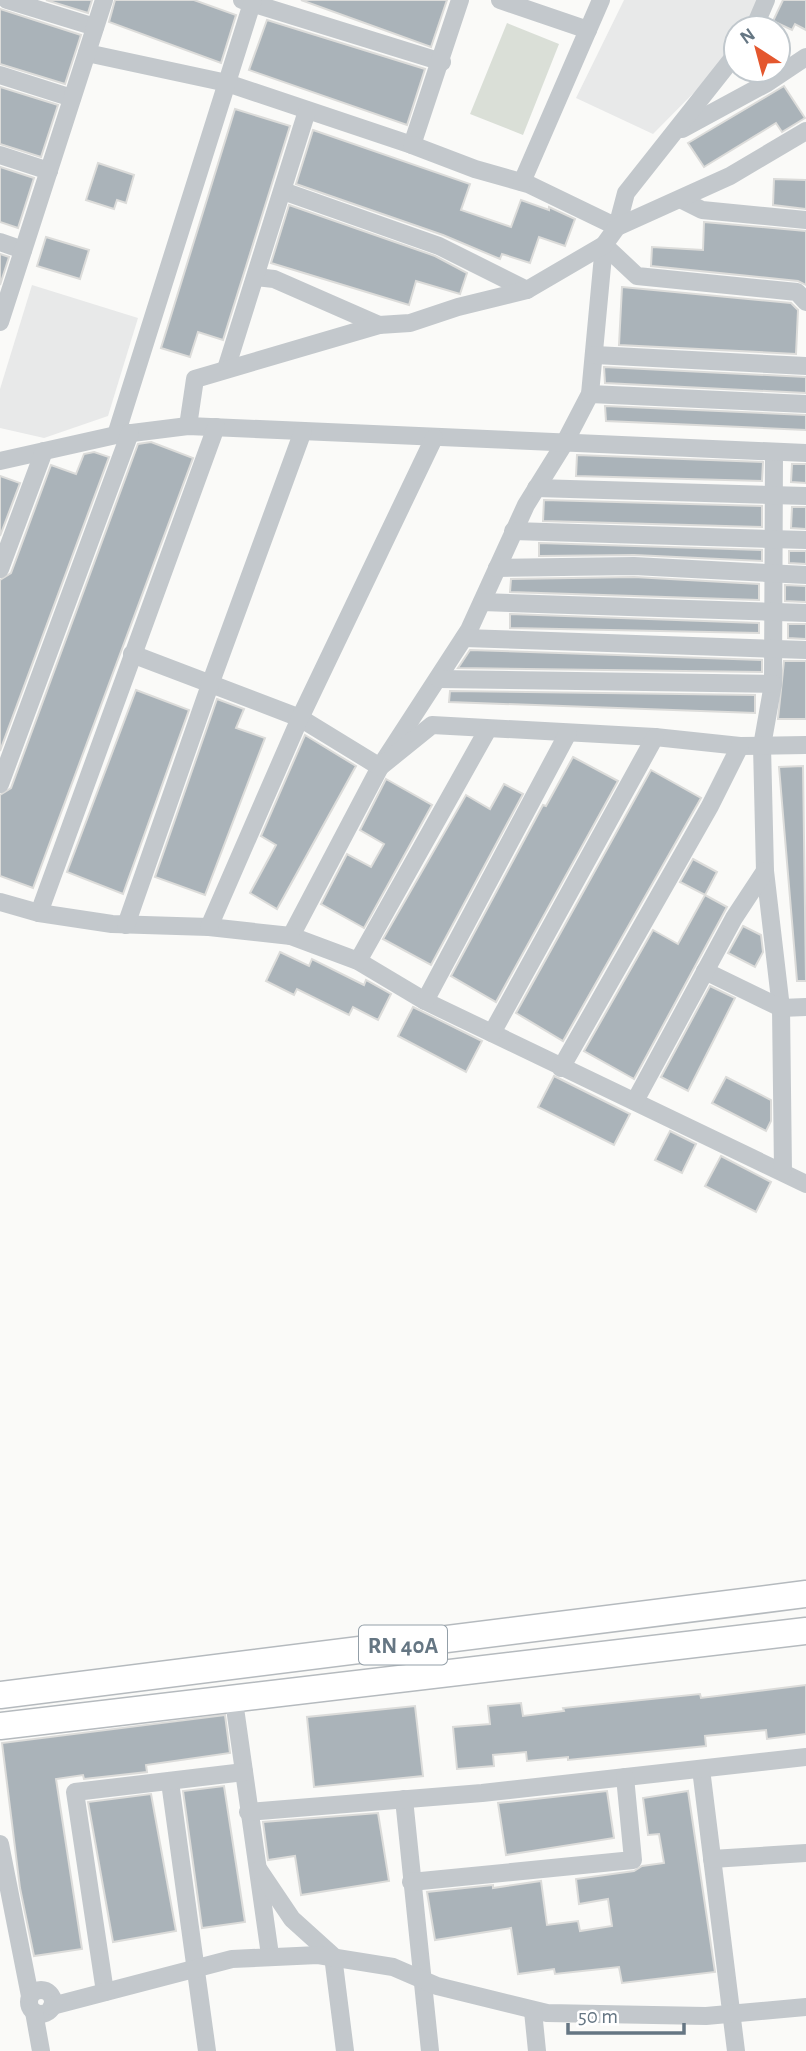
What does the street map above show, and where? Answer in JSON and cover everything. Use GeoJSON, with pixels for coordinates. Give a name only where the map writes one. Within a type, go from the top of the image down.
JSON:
{"type":"FeatureCollection","features":[{"type":"Feature","properties":{"kind":"main road","name":"RN 40A"},"geometry":{"type":"LineString","coordinates":[[0,1695],[806,1594]]}},
{"type":"Feature","properties":{"kind":"main road","name":"RN 40A"},"geometry":{"type":"LineString","coordinates":[[0,1726],[234,1701],[806,1631]]}},
{"type":"Feature","properties":{"kind":"street"},"geometry":{"type":"LineString","coordinates":[[7,0],[95,27]]}},
{"type":"Feature","properties":{"kind":"street"},"geometry":{"type":"LineString","coordinates":[[0,321],[104,0]]}},
{"type":"Feature","properties":{"kind":"street"},"geometry":{"type":"LineString","coordinates":[[412,145],[442,62],[460,0]]}},
{"type":"Feature","properties":{"kind":"street"},"geometry":{"type":"LineString","coordinates":[[500,0],[588,30]]}},
{"type":"Feature","properties":{"kind":"street"},"geometry":{"type":"LineString","coordinates":[[522,182],[601,0]]}},
{"type":"Feature","properties":{"kind":"street"},"geometry":{"type":"LineString","coordinates":[[0,783],[123,434],[249,1],[442,62]]}},
{"type":"Feature","properties":{"kind":"street"},"geometry":{"type":"LineString","coordinates":[[87,53],[227,83],[475,169],[522,182],[617,227],[682,200],[730,176],[806,131]]}},
{"type":"Feature","properties":{"kind":"street"},"geometry":{"type":"LineString","coordinates":[[675,132],[767,83],[806,57]]}},
{"type":"Feature","properties":{"kind":"street"},"geometry":{"type":"LineString","coordinates":[[188,426],[195,379],[379,325],[410,323],[527,290],[604,245],[617,227],[626,193],[722,72]]}},
{"type":"Feature","properties":{"kind":"street"},"geometry":{"type":"LineString","coordinates":[[0,75],[72,99]]}},
{"type":"Feature","properties":{"kind":"street"},"geometry":{"type":"LineString","coordinates":[[226,369],[307,111]]}},
{"type":"Feature","properties":{"kind":"street"},"geometry":{"type":"LineString","coordinates":[[0,155],[49,171]]}},
{"type":"Feature","properties":{"kind":"street"},"geometry":{"type":"LineString","coordinates":[[283,191],[439,246],[527,290]]}},
{"type":"Feature","properties":{"kind":"street"},"geometry":{"type":"LineString","coordinates":[[682,200],[702,210],[806,220]]}},
{"type":"Feature","properties":{"kind":"street"},"geometry":{"type":"LineString","coordinates":[[0,242],[23,250]]}},
{"type":"Feature","properties":{"kind":"street"},"geometry":{"type":"LineString","coordinates":[[604,245],[637,276],[797,292],[806,302]]}},
{"type":"Feature","properties":{"kind":"street"},"geometry":{"type":"LineString","coordinates":[[291,936],[380,767],[464,638],[513,531],[590,394],[604,245]]}},
{"type":"Feature","properties":{"kind":"street"},"geometry":{"type":"LineString","coordinates":[[256,277],[274,279],[379,325]]}},
{"type":"Feature","properties":{"kind":"street"},"geometry":{"type":"LineString","coordinates":[[595,355],[806,366]]}},
{"type":"Feature","properties":{"kind":"street"},"geometry":{"type":"LineString","coordinates":[[590,394],[806,404]]}},
{"type":"Feature","properties":{"kind":"street"},"geometry":{"type":"LineString","coordinates":[[0,461],[123,434],[188,426],[806,453]]}},
{"type":"Feature","properties":{"kind":"street"},"geometry":{"type":"LineString","coordinates":[[39,913],[216,427]]}},
{"type":"Feature","properties":{"kind":"street"},"geometry":{"type":"LineString","coordinates":[[126,925],[303,431]]}},
{"type":"Feature","properties":{"kind":"street"},"geometry":{"type":"LineString","coordinates":[[209,927],[300,718],[434,438]]}},
{"type":"Feature","properties":{"kind":"street"},"geometry":{"type":"LineString","coordinates":[[0,569],[44,451]]}},
{"type":"Feature","properties":{"kind":"street"},"geometry":{"type":"LineString","coordinates":[[774,452],[773,684],[762,746],[765,871],[781,1008],[783,1171]]}},
{"type":"Feature","properties":{"kind":"street"},"geometry":{"type":"LineString","coordinates":[[536,488],[806,496]]}},
{"type":"Feature","properties":{"kind":"street"},"geometry":{"type":"LineString","coordinates":[[513,531],[806,540]]}},
{"type":"Feature","properties":{"kind":"street"},"geometry":{"type":"LineString","coordinates":[[497,568],[634,566],[806,575]]}},
{"type":"Feature","properties":{"kind":"street"},"geometry":{"type":"LineString","coordinates":[[482,602],[806,613]]}},
{"type":"Feature","properties":{"kind":"street"},"geometry":{"type":"LineString","coordinates":[[464,638],[806,650]]}},
{"type":"Feature","properties":{"kind":"street"},"geometry":{"type":"LineString","coordinates":[[132,654],[300,718],[380,767]]}},
{"type":"Feature","properties":{"kind":"street"},"geometry":{"type":"LineString","coordinates":[[439,679],[773,684]]}},
{"type":"Feature","properties":{"kind":"street"},"geometry":{"type":"LineString","coordinates":[[380,767],[432,725],[655,737],[740,746],[806,745]]}},
{"type":"Feature","properties":{"kind":"street"},"geometry":{"type":"LineString","coordinates":[[358,961],[488,729]]}},
{"type":"Feature","properties":{"kind":"street"},"geometry":{"type":"LineString","coordinates":[[425,1000],[568,733]]}},
{"type":"Feature","properties":{"kind":"street"},"geometry":{"type":"LineString","coordinates":[[492,1034],[655,737]]}},
{"type":"Feature","properties":{"kind":"street"},"geometry":{"type":"LineString","coordinates":[[561,1068],[710,806],[740,746]]}},
{"type":"Feature","properties":{"kind":"street"},"geometry":{"type":"LineString","coordinates":[[635,1101],[705,971],[765,871]]}},
{"type":"Feature","properties":{"kind":"street"},"geometry":{"type":"LineString","coordinates":[[0,902],[39,913],[126,925],[209,927],[291,936],[358,961],[425,1000],[492,1034],[806,1184]]}},
{"type":"Feature","properties":{"kind":"street"},"geometry":{"type":"LineString","coordinates":[[705,971],[781,1008],[806,1007]]}},
{"type":"Feature","properties":{"kind":"street"},"geometry":{"type":"LineString","coordinates":[[234,1701],[270,1955]]}},
{"type":"Feature","properties":{"kind":"street"},"geometry":{"type":"LineString","coordinates":[[248,1812],[404,1799],[806,1757]]}},
{"type":"Feature","properties":{"kind":"street"},"geometry":{"type":"LineString","coordinates":[[701,1769],[736,2051]]}},
{"type":"Feature","properties":{"kind":"street"},"geometry":{"type":"LineString","coordinates":[[105,1992],[75,1792],[244,1772]]}},
{"type":"Feature","properties":{"kind":"street"},"geometry":{"type":"LineString","coordinates":[[411,1882],[634,1860],[625,1777]]}},
{"type":"Feature","properties":{"kind":"street"},"geometry":{"type":"LineString","coordinates":[[170,1782],[207,2051]]}},
{"type":"Feature","properties":{"kind":"street"},"geometry":{"type":"LineString","coordinates":[[404,1799],[430,2051]]}},
{"type":"Feature","properties":{"kind":"street"},"geometry":{"type":"LineString","coordinates":[[0,1844],[41,2051]]}},
{"type":"Feature","properties":{"kind":"street"},"geometry":{"type":"LineString","coordinates":[[712,1859],[806,1853]]}},
{"type":"Feature","properties":{"kind":"street"},"geometry":{"type":"LineString","coordinates":[[256,1867],[292,1919],[333,1956],[345,2051]]}},
{"type":"Feature","properties":{"kind":"street"},"geometry":{"type":"LineString","coordinates":[[32,2004],[45,2013],[52,2006],[195,1966],[270,1955],[333,1956],[393,1967],[421,1979],[533,2011],[730,2015],[806,2007]]}},
{"type":"Feature","properties":{"kind":"street"},"geometry":{"type":"LineString","coordinates":[[533,2011],[537,2051]]}},
{"type":"Feature","properties":{"kind":"shaded area"},"geometry":{"type":"Polygon","coordinates":[[[624,0],[759,0],[752,14],[722,14],[722,64],[653,134],[576,98],[624,0]]]}},
{"type":"Feature","properties":{"kind":"shaded area"},"geometry":{"type":"Polygon","coordinates":[[[507,23],[559,44],[523,135],[470,114],[507,23]]]}},
{"type":"Feature","properties":{"kind":"shaded area"},"geometry":{"type":"Polygon","coordinates":[[[32,285],[138,318],[108,416],[44,438],[0,428],[0,389],[32,285]]]}},
{"type":"Feature","properties":{"kind":"building"},"geometry":{"type":"Polygon","coordinates":[[[46,0],[92,0],[88,13],[46,0]]]}},
{"type":"Feature","properties":{"kind":"building"},"geometry":{"type":"Polygon","coordinates":[[[115,0],[194,0],[236,15],[221,63],[109,22],[115,0]]]}},
{"type":"Feature","properties":{"kind":"building"},"geometry":{"type":"Polygon","coordinates":[[[301,0],[447,0],[431,47],[301,0]]]}},
{"type":"Feature","properties":{"kind":"building"},"geometry":{"type":"Polygon","coordinates":[[[783,0],[806,0],[806,30],[795,24],[792,30],[792,14],[776,14],[783,0]]]}},
{"type":"Feature","properties":{"kind":"building"},"geometry":{"type":"Polygon","coordinates":[[[0,9],[81,35],[65,84],[0,64],[0,9]]]}},
{"type":"Feature","properties":{"kind":"building"},"geometry":{"type":"Polygon","coordinates":[[[267,20],[425,69],[407,125],[249,70],[267,20]]]}},
{"type":"Feature","properties":{"kind":"building"},"geometry":{"type":"Polygon","coordinates":[[[784,86],[805,118],[782,132],[776,123],[704,167],[688,143],[784,86]]]}},
{"type":"Feature","properties":{"kind":"building"},"geometry":{"type":"Polygon","coordinates":[[[0,87],[58,105],[41,157],[0,144],[0,87]]]}},
{"type":"Feature","properties":{"kind":"building"},"geometry":{"type":"Polygon","coordinates":[[[235,109],[290,126],[223,340],[198,332],[190,357],[161,348],[235,109]]]}},
{"type":"Feature","properties":{"kind":"building"},"geometry":{"type":"Polygon","coordinates":[[[313,130],[470,184],[461,210],[511,227],[521,200],[549,210],[549,207],[575,219],[565,246],[539,237],[530,263],[502,254],[500,259],[443,235],[296,184],[313,130]]]}},
{"type":"Feature","properties":{"kind":"building"},"geometry":{"type":"Polygon","coordinates":[[[98,163],[134,175],[126,203],[117,200],[114,209],[86,200],[98,163]]]}},
{"type":"Feature","properties":{"kind":"building"},"geometry":{"type":"Polygon","coordinates":[[[0,167],[34,178],[18,228],[0,222],[0,167]]]}},
{"type":"Feature","properties":{"kind":"building"},"geometry":{"type":"Polygon","coordinates":[[[774,179],[806,180],[806,209],[773,205],[774,179]]]}},
{"type":"Feature","properties":{"kind":"building"},"geometry":{"type":"Polygon","coordinates":[[[289,205],[435,256],[467,273],[460,294],[416,281],[409,305],[271,263],[289,205]]]}},
{"type":"Feature","properties":{"kind":"building"},"geometry":{"type":"Polygon","coordinates":[[[704,222],[806,231],[806,285],[798,281],[651,266],[652,247],[703,250],[704,222]]]}},
{"type":"Feature","properties":{"kind":"building"},"geometry":{"type":"Polygon","coordinates":[[[46,237],[89,250],[80,279],[37,266],[46,237]]]}},
{"type":"Feature","properties":{"kind":"building"},"geometry":{"type":"Polygon","coordinates":[[[0,254],[9,257],[0,285],[0,254]]]}},
{"type":"Feature","properties":{"kind":"building"},"geometry":{"type":"Polygon","coordinates":[[[622,287],[791,303],[798,310],[796,354],[619,345],[622,287]]]}},
{"type":"Feature","properties":{"kind":"building"},"geometry":{"type":"Polygon","coordinates":[[[604,367],[806,377],[806,393],[605,383],[604,367]]]}},
{"type":"Feature","properties":{"kind":"building"},"geometry":{"type":"Polygon","coordinates":[[[605,406],[806,415],[806,430],[606,421],[605,406]]]}},
{"type":"Feature","properties":{"kind":"building"},"geometry":{"type":"Polygon","coordinates":[[[151,442],[193,458],[33,888],[0,876],[0,795],[11,788],[138,444],[151,442]]]}},
{"type":"Feature","properties":{"kind":"building"},"geometry":{"type":"Polygon","coordinates":[[[94,452],[109,457],[0,751],[0,580],[11,573],[51,465],[76,474],[84,454],[94,452]]]}},
{"type":"Feature","properties":{"kind":"building"},"geometry":{"type":"Polygon","coordinates":[[[577,455],[763,462],[762,481],[576,476],[577,455]]]}},
{"type":"Feature","properties":{"kind":"building"},"geometry":{"type":"Polygon","coordinates":[[[792,464],[806,464],[806,483],[791,482],[792,464]]]}},
{"type":"Feature","properties":{"kind":"building"},"geometry":{"type":"Polygon","coordinates":[[[0,476],[20,483],[0,536],[0,476]]]}},
{"type":"Feature","properties":{"kind":"building"},"geometry":{"type":"Polygon","coordinates":[[[544,500],[762,506],[762,527],[543,521],[544,500]]]}},
{"type":"Feature","properties":{"kind":"building"},"geometry":{"type":"Polygon","coordinates":[[[792,507],[806,507],[806,529],[791,528],[792,507]]]}},
{"type":"Feature","properties":{"kind":"building"},"geometry":{"type":"Polygon","coordinates":[[[539,543],[762,550],[762,561],[634,555],[539,556],[539,543]]]}},
{"type":"Feature","properties":{"kind":"building"},"geometry":{"type":"Polygon","coordinates":[[[789,551],[806,551],[806,564],[789,563],[789,551]]]}},
{"type":"Feature","properties":{"kind":"building"},"geometry":{"type":"Polygon","coordinates":[[[634,577],[759,584],[759,600],[510,592],[511,579],[634,577]]]}},
{"type":"Feature","properties":{"kind":"building"},"geometry":{"type":"Polygon","coordinates":[[[785,585],[806,586],[806,602],[785,601],[785,585]]]}},
{"type":"Feature","properties":{"kind":"building"},"geometry":{"type":"Polygon","coordinates":[[[510,614],[759,623],[759,633],[510,628],[510,614]]]}},
{"type":"Feature","properties":{"kind":"building"},"geometry":{"type":"Polygon","coordinates":[[[788,624],[806,624],[806,639],[788,638],[788,624]]]}},
{"type":"Feature","properties":{"kind":"building"},"geometry":{"type":"Polygon","coordinates":[[[470,650],[762,660],[762,672],[458,668],[470,650]]]}},
{"type":"Feature","properties":{"kind":"building"},"geometry":{"type":"Polygon","coordinates":[[[784,661],[806,661],[806,719],[778,719],[784,661]]]}},
{"type":"Feature","properties":{"kind":"building"},"geometry":{"type":"Polygon","coordinates":[[[136,690],[189,710],[123,894],[67,872],[136,690]]]}},
{"type":"Feature","properties":{"kind":"building"},"geometry":{"type":"Polygon","coordinates":[[[450,691],[755,695],[755,713],[449,702],[450,691]]]}},
{"type":"Feature","properties":{"kind":"building"},"geometry":{"type":"Polygon","coordinates":[[[217,699],[244,709],[236,728],[265,738],[205,895],[155,877],[217,699]]]}},
{"type":"Feature","properties":{"kind":"building"},"geometry":{"type":"Polygon","coordinates":[[[305,735],[356,766],[277,909],[250,893],[276,845],[261,836],[305,735]]]}},
{"type":"Feature","properties":{"kind":"building"},"geometry":{"type":"Polygon","coordinates":[[[573,757],[618,781],[496,1002],[451,976],[543,805],[546,806],[573,757]]]}},
{"type":"Feature","properties":{"kind":"building"},"geometry":{"type":"Polygon","coordinates":[[[803,766],[806,981],[797,981],[779,767],[803,766]]]}},
{"type":"Feature","properties":{"kind":"building"},"geometry":{"type":"Polygon","coordinates":[[[651,770],[701,798],[563,1041],[516,1013],[651,770]]]}},
{"type":"Feature","properties":{"kind":"building"},"geometry":{"type":"Polygon","coordinates":[[[386,779],[432,805],[364,928],[321,904],[347,854],[371,867],[384,844],[360,830],[386,779]]]}},
{"type":"Feature","properties":{"kind":"building"},"geometry":{"type":"Polygon","coordinates":[[[504,784],[523,794],[431,965],[383,939],[466,795],[490,809],[504,784]]]}},
{"type":"Feature","properties":{"kind":"building"},"geometry":{"type":"Polygon","coordinates":[[[693,859],[717,872],[705,895],[680,882],[693,859]]]}},
{"type":"Feature","properties":{"kind":"building"},"geometry":{"type":"Polygon","coordinates":[[[705,895],[727,907],[634,1079],[584,1051],[653,930],[678,944],[705,895]]]}},
{"type":"Feature","properties":{"kind":"building"},"geometry":{"type":"Polygon","coordinates":[[[743,926],[761,935],[763,952],[755,967],[728,953],[743,926]]]}},
{"type":"Feature","properties":{"kind":"building"},"geometry":{"type":"Polygon","coordinates":[[[280,952],[309,966],[312,959],[364,985],[366,980],[391,994],[378,1020],[353,1007],[349,1015],[297,989],[294,995],[266,981],[280,952]]]}},
{"type":"Feature","properties":{"kind":"building"},"geometry":{"type":"Polygon","coordinates":[[[710,986],[735,998],[688,1091],[661,1077],[710,986]]]}},
{"type":"Feature","properties":{"kind":"building"},"geometry":{"type":"Polygon","coordinates":[[[413,1007],[482,1041],[466,1072],[398,1036],[413,1007]]]}},
{"type":"Feature","properties":{"kind":"building"},"geometry":{"type":"Polygon","coordinates":[[[554,1076],[630,1114],[614,1145],[538,1107],[554,1076]]]}},
{"type":"Feature","properties":{"kind":"building"},"geometry":{"type":"Polygon","coordinates":[[[726,1077],[771,1100],[771,1121],[766,1131],[712,1103],[726,1077]]]}},
{"type":"Feature","properties":{"kind":"building"},"geometry":{"type":"Polygon","coordinates":[[[670,1131],[696,1144],[682,1173],[655,1160],[670,1131]]]}},
{"type":"Feature","properties":{"kind":"building"},"geometry":{"type":"Polygon","coordinates":[[[721,1156],[771,1182],[756,1212],[705,1186],[721,1156]]]}},
{"type":"Feature","properties":{"kind":"building"},"geometry":{"type":"Polygon","coordinates":[[[806,1685],[806,1734],[767,1739],[766,1730],[705,1736],[706,1746],[568,1760],[568,1757],[527,1761],[526,1752],[493,1755],[494,1766],[457,1769],[453,1727],[490,1724],[488,1706],[521,1703],[523,1716],[564,1711],[563,1708],[700,1694],[701,1698],[806,1685]]]}},
{"type":"Feature","properties":{"kind":"building"},"geometry":{"type":"Polygon","coordinates":[[[415,1706],[423,1776],[314,1787],[307,1717],[415,1706]]]}},
{"type":"Feature","properties":{"kind":"building"},"geometry":{"type":"Polygon","coordinates":[[[225,1715],[230,1753],[146,1765],[147,1772],[84,1779],[83,1775],[56,1779],[82,1949],[34,1956],[20,1888],[2,1743],[225,1715]]]}},
{"type":"Feature","properties":{"kind":"building"},"geometry":{"type":"Polygon","coordinates":[[[224,1786],[245,1922],[202,1928],[183,1791],[224,1786]]]}},
{"type":"Feature","properties":{"kind":"building"},"geometry":{"type":"Polygon","coordinates":[[[607,1791],[614,1838],[506,1855],[498,1803],[607,1791]]]}},
{"type":"Feature","properties":{"kind":"building"},"geometry":{"type":"Polygon","coordinates":[[[688,1791],[715,1972],[622,1983],[619,1967],[555,1974],[554,1969],[518,1974],[511,1928],[435,1940],[427,1892],[493,1885],[493,1888],[541,1881],[547,1925],[578,1921],[580,1931],[612,1926],[608,1899],[579,1904],[576,1879],[634,1871],[642,1866],[664,1863],[659,1834],[648,1835],[643,1798],[688,1791]]]}},
{"type":"Feature","properties":{"kind":"building"},"geometry":{"type":"Polygon","coordinates":[[[151,1794],[176,1931],[113,1942],[88,1802],[151,1794]]]}},
{"type":"Feature","properties":{"kind":"building"},"geometry":{"type":"Polygon","coordinates":[[[378,1813],[389,1881],[301,1895],[295,1856],[268,1860],[263,1822],[378,1813]]]}}]}
